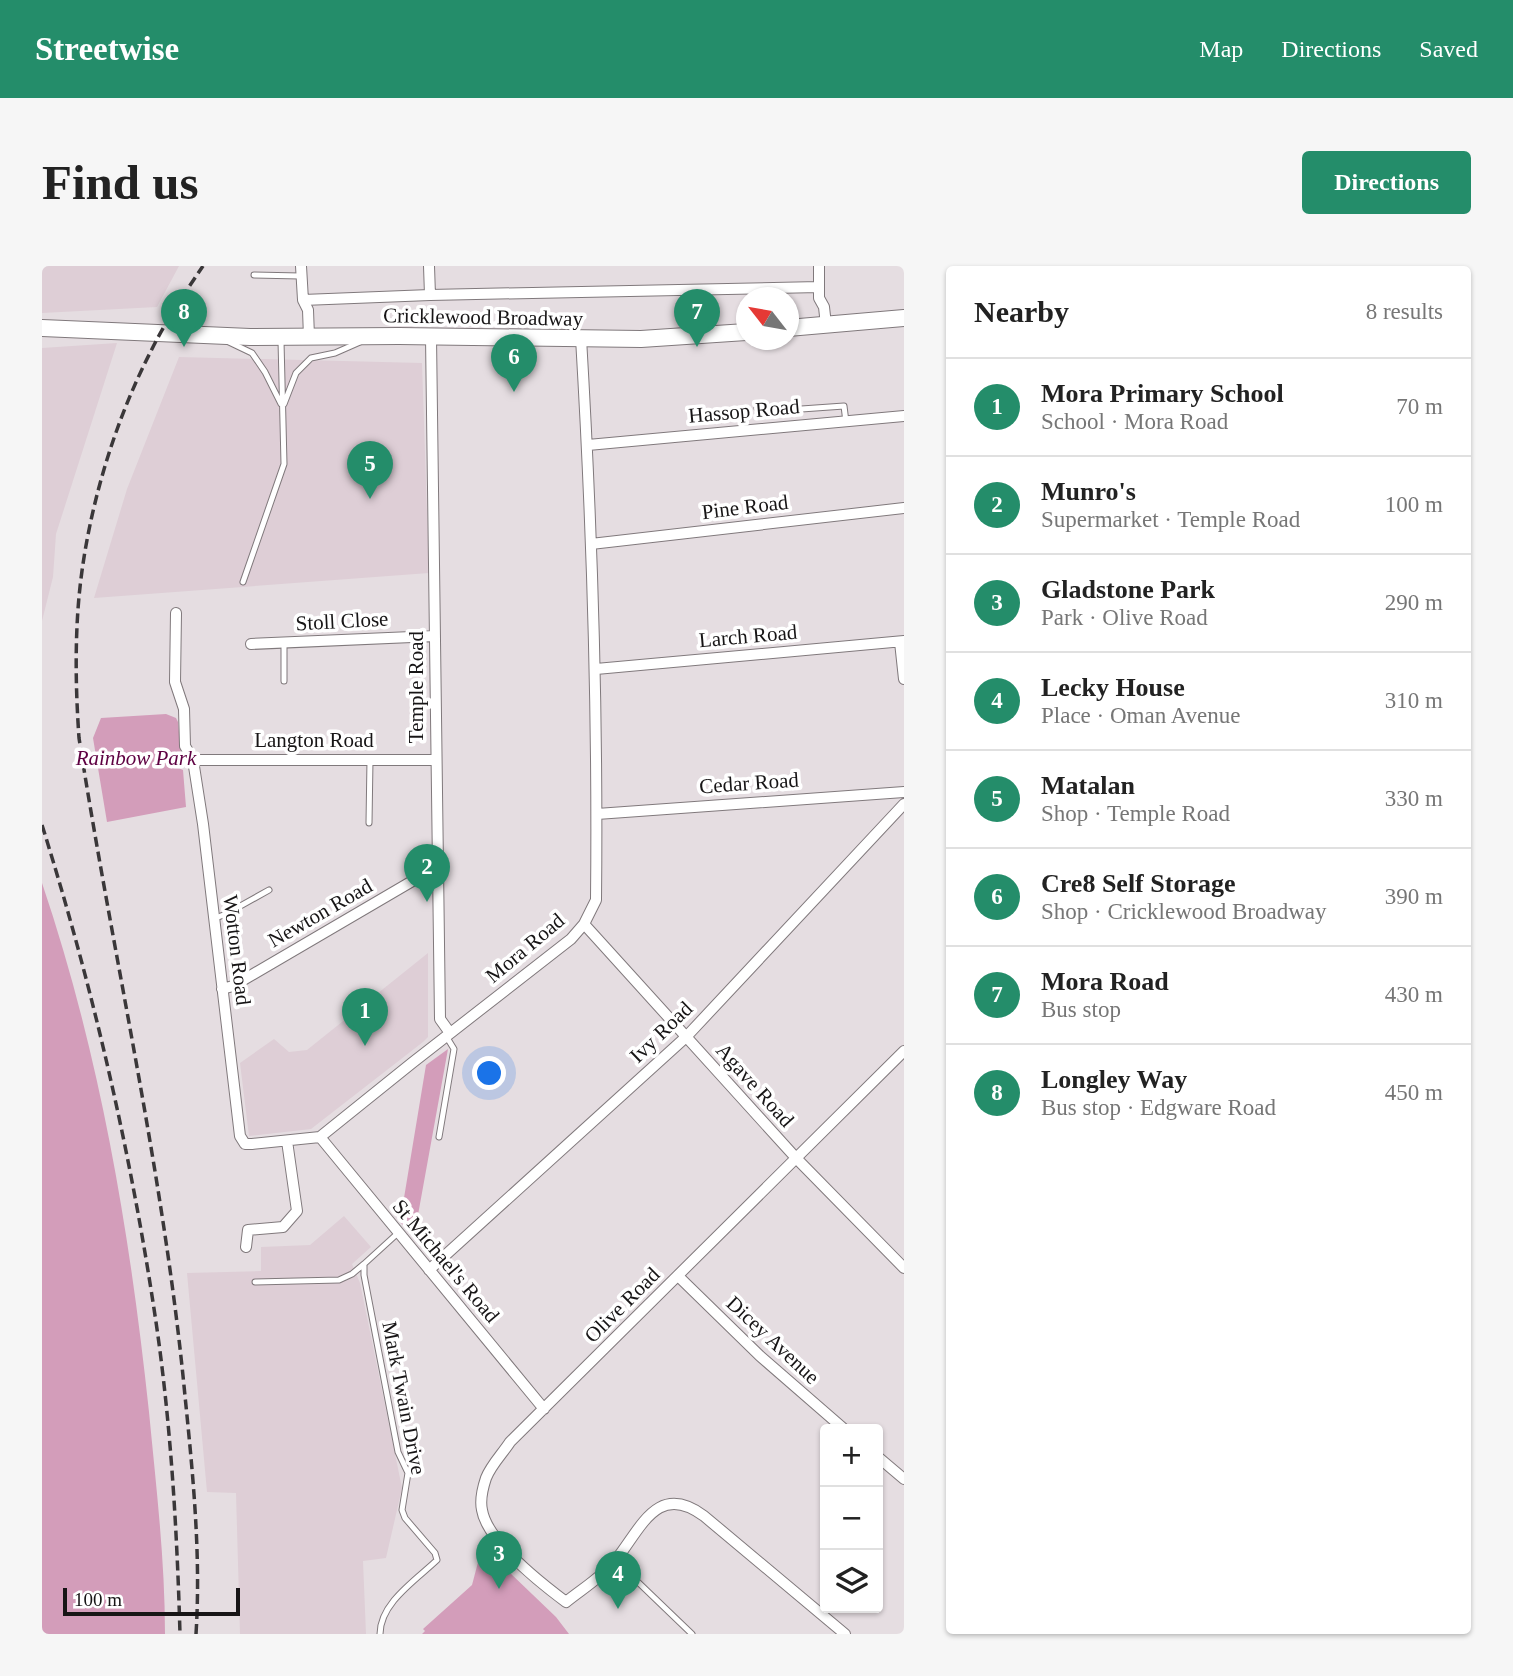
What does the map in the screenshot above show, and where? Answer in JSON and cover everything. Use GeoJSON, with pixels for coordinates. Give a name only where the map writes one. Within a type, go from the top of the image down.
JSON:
{"type":"FeatureCollection","features":[{"type":"Feature","properties":{"kind":"main road"},"geometry":{"type":"LineString","coordinates":[[799,327],[904,318]]}},
{"type":"Feature","properties":{"kind":"main road","name":"Cricklewood Broadway"},"geometry":{"type":"LineString","coordinates":[[42,328],[281,338],[657,338],[736,333]]}},
{"type":"Feature","properties":{"kind":"street"},"geometry":{"type":"LineString","coordinates":[[429,266],[430,295]]}},
{"type":"Feature","properties":{"kind":"street"},"geometry":{"type":"LineString","coordinates":[[819,266],[819,287],[826,325]]}},
{"type":"Feature","properties":{"kind":"street"},"geometry":{"type":"LineString","coordinates":[[301,271],[303,300],[308,310],[309,337]]}},
{"type":"Feature","properties":{"kind":"street"},"geometry":{"type":"LineString","coordinates":[[303,300],[819,287]]}},
{"type":"Feature","properties":{"kind":"street","name":"Temple Road"},"geometry":{"type":"LineString","coordinates":[[431,337],[440,1019],[448,1035]]}},
{"type":"Feature","properties":{"kind":"street","name":"Mora Road"},"geometry":{"type":"LineString","coordinates":[[320,1137],[571,939],[584,924],[596,900],[596,669],[588,445],[581,338]]}},
{"type":"Feature","properties":{"kind":"street","name":"Hassop Road"},"geometry":{"type":"LineString","coordinates":[[588,445],[904,416]]}},
{"type":"Feature","properties":{"kind":"street","name":"Pine Road"},"geometry":{"type":"LineString","coordinates":[[591,544],[904,508]]}},
{"type":"Feature","properties":{"kind":"street","name":"Wotton Road"},"geometry":{"type":"LineString","coordinates":[[176,613],[175,682],[184,709],[185,746],[193,760],[203,824],[240,1136],[245,1144],[287,1141]]}},
{"type":"Feature","properties":{"kind":"street","name":"Stoll Close"},"geometry":{"type":"LineString","coordinates":[[251,644],[435,636]]}},
{"type":"Feature","properties":{"kind":"street"},"geometry":{"type":"LineString","coordinates":[[902,641],[904,679]]}},
{"type":"Feature","properties":{"kind":"street","name":"Larch Road"},"geometry":{"type":"LineString","coordinates":[[596,669],[902,641]]}},
{"type":"Feature","properties":{"kind":"street","name":"Langton Road"},"geometry":{"type":"LineString","coordinates":[[193,760],[436,760]]}},
{"type":"Feature","properties":{"kind":"street","name":"Cedar Road"},"geometry":{"type":"LineString","coordinates":[[597,814],[904,792]]}},
{"type":"Feature","properties":{"kind":"street","name":"Ivy Road"},"geometry":{"type":"LineString","coordinates":[[429,1270],[686,1037],[904,804]]}},
{"type":"Feature","properties":{"kind":"street","name":"Newton Road"},"geometry":{"type":"LineString","coordinates":[[222,989],[233,986],[421,876],[437,871]]}},
{"type":"Feature","properties":{"kind":"street","name":"Agave Road"},"geometry":{"type":"LineString","coordinates":[[584,924],[796,1158],[904,1268]]}},
{"type":"Feature","properties":{"kind":"street","name":"Olive Road"},"geometry":{"type":"LineString","coordinates":[[615,1561],[566,1602],[516,1560],[494,1534],[482,1512],[482,1496],[487,1475],[510,1441],[903,1053]]}},
{"type":"Feature","properties":{"kind":"street"},"geometry":{"type":"LineString","coordinates":[[246,1247],[248,1230],[283,1227],[297,1211],[287,1141],[320,1137]]}},
{"type":"Feature","properties":{"kind":"street","name":"St Michael's Road"},"geometry":{"type":"LineString","coordinates":[[320,1137],[544,1409]]}},
{"type":"Feature","properties":{"kind":"street","name":"Dicey Avenue"},"geometry":{"type":"LineString","coordinates":[[678,1276],[760,1356],[838,1424]]}},
{"type":"Feature","properties":{"kind":"street"},"geometry":{"type":"LineString","coordinates":[[883,1461],[904,1479]]}},
{"type":"Feature","properties":{"kind":"street"},"geometry":{"type":"LineString","coordinates":[[615,1561],[632,1536],[659,1507],[667,1504],[689,1505],[845,1634]]}},
{"type":"Feature","properties":{"kind":"lane"},"geometry":{"type":"LineString","coordinates":[[254,275],[301,271]]}},
{"type":"Feature","properties":{"kind":"lane"},"geometry":{"type":"LineString","coordinates":[[283,407],[296,373],[310,358],[335,354],[372,336]]}},
{"type":"Feature","properties":{"kind":"lane"},"geometry":{"type":"LineString","coordinates":[[218,337],[252,353],[283,407]]}},
{"type":"Feature","properties":{"kind":"lane"},"geometry":{"type":"LineString","coordinates":[[243,582],[284,464],[281,338]]}},
{"type":"Feature","properties":{"kind":"lane"},"geometry":{"type":"LineString","coordinates":[[757,408],[774,411],[844,406],[846,422]]}},
{"type":"Feature","properties":{"kind":"lane"},"geometry":{"type":"LineString","coordinates":[[284,643],[284,681]]}},
{"type":"Feature","properties":{"kind":"lane"},"geometry":{"type":"LineString","coordinates":[[369,824],[370,759]]}},
{"type":"Feature","properties":{"kind":"lane"},"geometry":{"type":"LineString","coordinates":[[213,919],[269,890]]}},
{"type":"Feature","properties":{"kind":"lane"},"geometry":{"type":"LineString","coordinates":[[439,1136],[454,1049],[448,1035]]}},
{"type":"Feature","properties":{"kind":"lane"},"geometry":{"type":"LineString","coordinates":[[255,1282],[339,1280],[352,1274],[398,1233]]}},
{"type":"Feature","properties":{"kind":"lane","name":"Mark Twain Drive"},"geometry":{"type":"LineString","coordinates":[[364,1264],[398,1452],[408,1473],[402,1510],[405,1518],[437,1556],[437,1560],[386,1609],[380,1625],[380,1634]]}},
{"type":"Feature","properties":{"kind":"lane"},"geometry":{"type":"LineString","coordinates":[[615,1561],[692,1634]]}},
{"type":"Feature","properties":{"kind":"shaded area"},"geometry":{"type":"Polygon","coordinates":[[[42,266],[179,266],[157,307],[42,313],[42,266]]]}},
{"type":"Feature","properties":{"kind":"shaded area"},"geometry":{"type":"Polygon","coordinates":[[[117,343],[56,534],[53,577],[42,621],[42,348],[117,343]]]}},
{"type":"Feature","properties":{"kind":"shaded area"},"geometry":{"type":"Polygon","coordinates":[[[179,357],[422,363],[429,573],[94,598],[127,489],[179,357]]]}},
{"type":"Feature","properties":{"kind":"shaded area"},"geometry":{"type":"Polygon","coordinates":[[[428,953],[428,1037],[311,1129],[249,1136],[240,1063],[274,1039],[289,1052],[307,1050],[428,953]]]}},
{"type":"Feature","properties":{"kind":"shaded area"},"geometry":{"type":"Polygon","coordinates":[[[344,1216],[371,1247],[352,1264],[360,1283],[402,1488],[386,1558],[363,1561],[366,1634],[240,1634],[236,1493],[207,1492],[187,1273],[261,1271],[261,1247],[310,1245],[344,1216]]]}},
{"type":"Feature","properties":{"kind":"green space","name":"Rainbow Park"},"geometry":{"type":"Polygon","coordinates":[[[166,714],[176,718],[178,722],[181,753],[176,762],[183,770],[186,807],[107,822],[93,738],[101,718],[166,714]]]}},
{"type":"Feature","properties":{"kind":"green space"},"geometry":{"type":"Polygon","coordinates":[[[42,883],[81,1013],[122,1211],[149,1412],[162,1550],[165,1634],[42,1634],[42,883]]]}},
{"type":"Feature","properties":{"kind":"green space"},"geometry":{"type":"Polygon","coordinates":[[[448,1049],[414,1237],[400,1222],[426,1065],[448,1049]]]}},
{"type":"Feature","properties":{"kind":"green space"},"geometry":{"type":"Polygon","coordinates":[[[486,1550],[556,1617],[569,1634],[422,1634],[425,1631],[423,1629],[472,1585],[481,1551],[486,1550]]]}},
{"type":"Feature","properties":{"kind":"railway"},"geometry":{"type":"LineString","coordinates":[[196,1634],[198,1575],[195,1515],[176,1313],[151,1148],[79,738],[76,657],[78,609],[86,544],[112,445],[136,382],[156,342],[203,266]]}},
{"type":"Feature","properties":{"kind":"railway"},"geometry":{"type":"LineString","coordinates":[[42,825],[78,948],[109,1071],[146,1259],[169,1439],[180,1634]]}},
{"type":"Feature","properties":{"kind":"place","name":"Longley Way"},"geometry":{"type":"Point","coordinates":[184,347]}},
{"type":"Feature","properties":{"kind":"place","name":"Mora Road"},"geometry":{"type":"Point","coordinates":[697,347]}},
{"type":"Feature","properties":{"kind":"place","name":"Cre8 Self Storage"},"geometry":{"type":"Point","coordinates":[514,392]}},
{"type":"Feature","properties":{"kind":"place","name":"Matalan"},"geometry":{"type":"Point","coordinates":[370,499]}},
{"type":"Feature","properties":{"kind":"place","name":"Munro's"},"geometry":{"type":"Point","coordinates":[427,902]}},
{"type":"Feature","properties":{"kind":"place","name":"Mora Primary School"},"geometry":{"type":"Point","coordinates":[365,1046]}},
{"type":"Feature","properties":{"kind":"place","name":"Gladstone Park"},"geometry":{"type":"Point","coordinates":[499,1589]}},
{"type":"Feature","properties":{"kind":"place","name":"Lecky House"},"geometry":{"type":"Point","coordinates":[618,1609]}}]}
